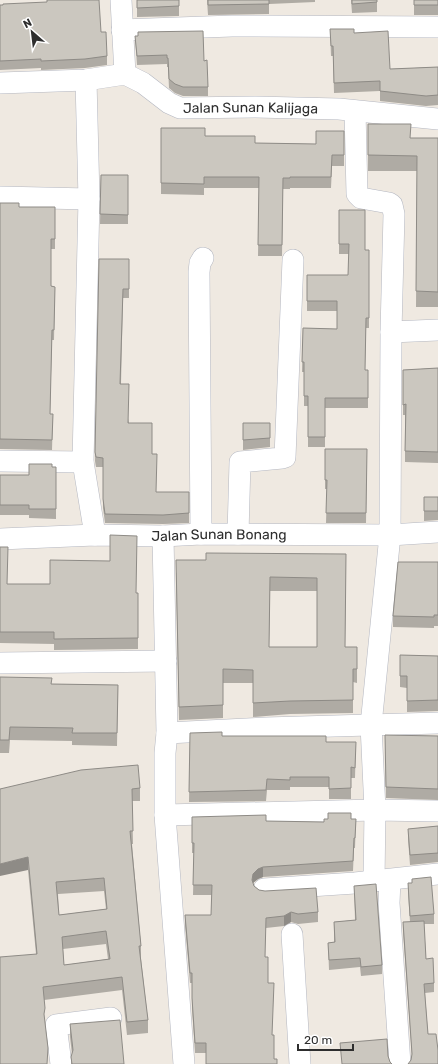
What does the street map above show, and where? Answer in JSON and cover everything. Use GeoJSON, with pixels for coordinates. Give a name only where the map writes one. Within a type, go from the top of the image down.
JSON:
{"type":"FeatureCollection","features":[{"type":"Feature","properties":{"kind":"street"},"geometry":{"type":"LineString","coordinates":[[0,83],[86,80],[125,74],[121,0]]}},
{"type":"Feature","properties":{"kind":"street"},"geometry":{"type":"LineString","coordinates":[[122,30],[232,26],[438,27]]}},
{"type":"Feature","properties":{"kind":"street","name":"Jalan Sunan Kalijaga"},"geometry":{"type":"LineString","coordinates":[[125,74],[143,83],[169,103],[180,108],[309,108],[438,119]]}},
{"type":"Feature","properties":{"kind":"street"},"geometry":{"type":"LineString","coordinates":[[86,80],[89,199],[83,462],[95,535]]}},
{"type":"Feature","properties":{"kind":"street"},"geometry":{"type":"LineString","coordinates":[[355,111],[358,194],[361,198],[389,203],[394,209],[391,332],[390,535],[371,725],[375,810],[382,880],[390,903],[400,1064]]}},
{"type":"Feature","properties":{"kind":"street"},"geometry":{"type":"LineString","coordinates":[[0,197],[89,199]]}},
{"type":"Feature","properties":{"kind":"street"},"geometry":{"type":"LineString","coordinates":[[201,534],[199,272],[200,263],[203,258]]}},
{"type":"Feature","properties":{"kind":"street"},"geometry":{"type":"LineString","coordinates":[[238,534],[240,462],[285,457],[293,260]]}},
{"type":"Feature","properties":{"kind":"street"},"geometry":{"type":"LineString","coordinates":[[391,332],[438,330]]}},
{"type":"Feature","properties":{"kind":"street"},"geometry":{"type":"LineString","coordinates":[[0,461],[83,462]]}},
{"type":"Feature","properties":{"kind":"street","name":"Jalan Sunan Bonang"},"geometry":{"type":"LineString","coordinates":[[0,539],[95,535],[390,535],[438,532]]}},
{"type":"Feature","properties":{"kind":"street"},"geometry":{"type":"LineString","coordinates":[[162,536],[167,733],[165,753],[165,815],[184,1064]]}},
{"type":"Feature","properties":{"kind":"street"},"geometry":{"type":"LineString","coordinates":[[0,663],[166,661]]}},
{"type":"Feature","properties":{"kind":"street"},"geometry":{"type":"LineString","coordinates":[[167,733],[438,722]]}},
{"type":"Feature","properties":{"kind":"street"},"geometry":{"type":"LineString","coordinates":[[165,815],[375,810],[438,811]]}},
{"type":"Feature","properties":{"kind":"street"},"geometry":{"type":"LineString","coordinates":[[264,889],[438,874]]}},
{"type":"Feature","properties":{"kind":"street"},"geometry":{"type":"LineString","coordinates":[[292,934],[300,1064]]}},
{"type":"Feature","properties":{"kind":"street"},"geometry":{"type":"LineString","coordinates":[[62,1064],[56,1025],[111,1018]]}},
{"type":"Feature","properties":{"kind":"building"},"geometry":{"type":"Polygon","coordinates":[[[47,0],[99,0],[101,32],[106,32],[107,56],[85,59],[0,61],[0,5],[47,2],[47,0]]]}},
{"type":"Feature","properties":{"kind":"building"},"geometry":{"type":"Polygon","coordinates":[[[137,0],[179,0],[179,6],[137,8],[137,0]]]}},
{"type":"Feature","properties":{"kind":"building"},"geometry":{"type":"Polygon","coordinates":[[[208,0],[269,0],[269,4],[208,5],[208,0]]]}},
{"type":"Feature","properties":{"kind":"building"},"geometry":{"type":"Polygon","coordinates":[[[352,0],[377,0],[377,2],[352,4],[352,0]]]}},
{"type":"Feature","properties":{"kind":"building"},"geometry":{"type":"Polygon","coordinates":[[[414,0],[438,0],[438,5],[414,5],[414,0]]]}},
{"type":"Feature","properties":{"kind":"building"},"geometry":{"type":"Polygon","coordinates":[[[330,29],[354,29],[354,33],[388,31],[390,69],[438,67],[438,95],[426,96],[380,91],[380,81],[334,83],[333,46],[331,46],[330,29]]]}},
{"type":"Feature","properties":{"kind":"building"},"geometry":{"type":"Polygon","coordinates":[[[203,31],[204,61],[207,60],[208,87],[183,87],[175,84],[169,79],[167,55],[137,56],[135,36],[138,36],[138,32],[203,31]]]}},
{"type":"Feature","properties":{"kind":"building"},"geometry":{"type":"Polygon","coordinates":[[[368,124],[411,124],[410,138],[438,138],[438,292],[416,291],[417,156],[368,155],[368,124]]]}},
{"type":"Feature","properties":{"kind":"building"},"geometry":{"type":"Polygon","coordinates":[[[161,128],[205,128],[205,136],[255,136],[255,143],[316,144],[316,131],[344,131],[344,155],[332,155],[331,177],[283,178],[282,245],[258,245],[259,177],[204,177],[204,184],[161,183],[161,128]]]}},
{"type":"Feature","properties":{"kind":"building"},"geometry":{"type":"Polygon","coordinates":[[[101,175],[128,175],[128,215],[100,214],[101,175]]]}},
{"type":"Feature","properties":{"kind":"building"},"geometry":{"type":"Polygon","coordinates":[[[0,203],[19,203],[19,207],[55,207],[55,239],[51,239],[51,286],[55,287],[54,330],[52,330],[50,414],[53,414],[52,440],[0,439],[0,203]]]}},
{"type":"Feature","properties":{"kind":"building"},"geometry":{"type":"Polygon","coordinates":[[[339,210],[365,210],[365,250],[369,250],[369,318],[366,318],[365,370],[368,370],[368,398],[325,398],[325,437],[308,437],[308,396],[304,396],[304,362],[302,362],[303,328],[337,329],[337,301],[307,301],[307,275],[348,275],[349,244],[339,244],[339,210]]]}},
{"type":"Feature","properties":{"kind":"building"},"geometry":{"type":"Polygon","coordinates":[[[99,259],[129,259],[129,289],[123,289],[120,384],[129,384],[128,423],[152,423],[152,454],[157,454],[156,492],[189,492],[189,513],[163,515],[105,514],[103,499],[103,458],[96,457],[95,452],[99,259]]]}},
{"type":"Feature","properties":{"kind":"building"},"geometry":{"type":"Polygon","coordinates":[[[438,368],[438,452],[405,451],[406,404],[403,405],[403,370],[438,368]]]}},
{"type":"Feature","properties":{"kind":"building"},"geometry":{"type":"Polygon","coordinates":[[[243,423],[270,423],[270,438],[243,440],[243,423]]]}},
{"type":"Feature","properties":{"kind":"building"},"geometry":{"type":"Polygon","coordinates":[[[325,449],[367,449],[366,513],[326,513],[327,480],[325,480],[325,449]]]}},
{"type":"Feature","properties":{"kind":"building"},"geometry":{"type":"Polygon","coordinates":[[[29,464],[52,464],[52,467],[56,467],[56,509],[29,509],[29,505],[0,505],[0,475],[29,475],[29,464]]]}},
{"type":"Feature","properties":{"kind":"building"},"geometry":{"type":"Polygon","coordinates":[[[424,497],[438,497],[438,511],[424,511],[424,497]]]}},
{"type":"Feature","properties":{"kind":"building"},"geometry":{"type":"Polygon","coordinates":[[[110,535],[137,536],[136,593],[138,593],[138,638],[54,639],[54,632],[0,632],[0,547],[8,547],[7,584],[50,584],[50,560],[110,561],[110,535]]]}},
{"type":"Feature","properties":{"kind":"building"},"geometry":{"type":"Polygon","coordinates":[[[206,553],[346,554],[345,647],[357,647],[357,669],[353,669],[353,700],[253,703],[253,670],[223,669],[223,705],[179,707],[176,560],[206,560],[206,553]],[[270,577],[269,647],[317,647],[317,578],[270,577]]]}},
{"type":"Feature","properties":{"kind":"building"},"geometry":{"type":"Polygon","coordinates":[[[398,562],[438,562],[438,615],[434,615],[434,617],[393,616],[398,562]]]}},
{"type":"Feature","properties":{"kind":"building"},"geometry":{"type":"Polygon","coordinates":[[[400,655],[438,656],[438,700],[407,701],[407,676],[400,676],[400,655]]]}},
{"type":"Feature","properties":{"kind":"building"},"geometry":{"type":"Polygon","coordinates":[[[0,677],[52,678],[51,684],[118,685],[117,733],[72,733],[73,728],[10,727],[9,740],[0,740],[0,677]]]}},
{"type":"Feature","properties":{"kind":"building"},"geometry":{"type":"Polygon","coordinates":[[[222,732],[222,736],[326,736],[326,742],[356,742],[355,768],[351,767],[351,788],[329,789],[329,777],[290,777],[290,780],[267,779],[266,790],[189,792],[190,733],[222,732]]]}},
{"type":"Feature","properties":{"kind":"building"},"geometry":{"type":"Polygon","coordinates":[[[385,735],[438,736],[438,789],[386,787],[385,735]]]}},
{"type":"Feature","properties":{"kind":"building"},"geometry":{"type":"Polygon","coordinates":[[[138,765],[140,788],[132,789],[133,831],[130,831],[141,946],[139,946],[148,1020],[127,1022],[122,977],[43,987],[45,1008],[44,1014],[48,1048],[47,1064],[0,1064],[0,957],[37,954],[28,857],[0,864],[0,789],[81,770],[138,765]],[[104,878],[56,882],[59,915],[107,909],[104,878]],[[106,931],[62,937],[64,965],[110,959],[106,931]]]}},
{"type":"Feature","properties":{"kind":"building"},"geometry":{"type":"Polygon","coordinates":[[[328,813],[351,813],[351,819],[356,819],[353,861],[263,867],[258,869],[253,874],[252,880],[254,886],[259,890],[265,891],[316,888],[318,912],[298,914],[291,912],[284,916],[266,918],[265,957],[268,957],[268,983],[274,983],[272,1035],[274,1035],[274,1059],[277,1059],[277,1064],[206,1064],[206,1043],[195,1043],[192,973],[190,973],[185,915],[211,915],[212,885],[193,885],[194,843],[192,843],[192,817],[266,815],[266,821],[324,822],[324,819],[328,819],[328,813]]]}},
{"type":"Feature","properties":{"kind":"building"},"geometry":{"type":"Polygon","coordinates":[[[438,826],[438,853],[410,855],[408,829],[438,826]]]}},
{"type":"Feature","properties":{"kind":"building"},"geometry":{"type":"Polygon","coordinates":[[[431,877],[434,914],[410,916],[408,883],[412,883],[412,879],[431,877]]]}},
{"type":"Feature","properties":{"kind":"building"},"geometry":{"type":"Polygon","coordinates":[[[376,884],[382,965],[361,967],[360,958],[329,960],[328,943],[335,942],[334,922],[356,920],[354,886],[376,884]]]}},
{"type":"Feature","properties":{"kind":"building"},"geometry":{"type":"Polygon","coordinates":[[[424,921],[426,959],[433,958],[434,983],[424,984],[428,1034],[436,1034],[438,1064],[408,1064],[411,1060],[412,1054],[403,922],[424,921]]]}},
{"type":"Feature","properties":{"kind":"building"},"geometry":{"type":"Polygon","coordinates":[[[120,1020],[124,1064],[72,1064],[71,1057],[73,1050],[70,1024],[120,1020]]]}},
{"type":"Feature","properties":{"kind":"building"},"geometry":{"type":"Polygon","coordinates":[[[387,1039],[388,1056],[392,1064],[342,1064],[340,1043],[387,1039]]]}}]}
